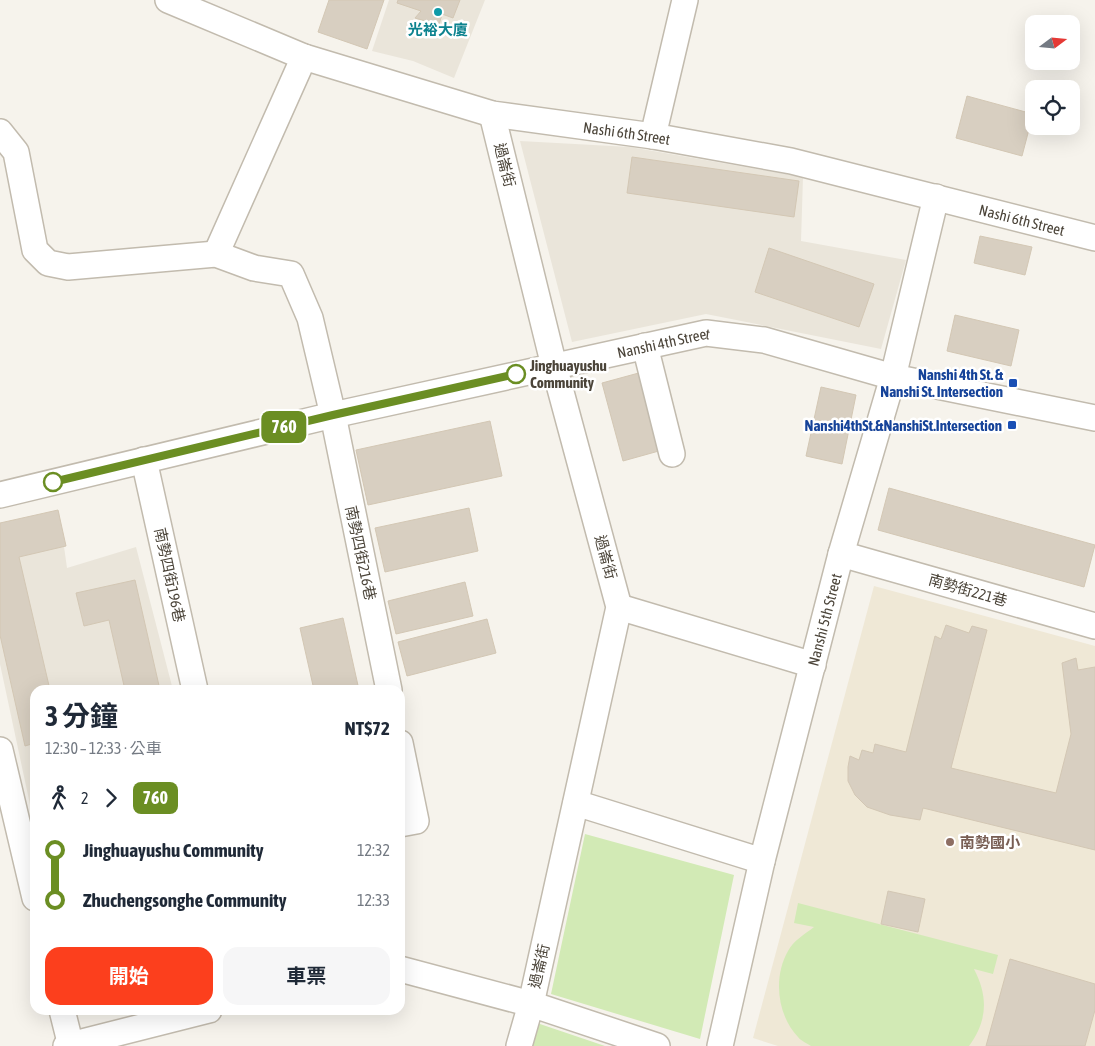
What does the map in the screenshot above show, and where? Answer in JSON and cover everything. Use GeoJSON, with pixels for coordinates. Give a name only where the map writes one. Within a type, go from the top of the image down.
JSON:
{"type":"FeatureCollection","features":[{"type":"Feature","properties":{"kind":"street","name":"Nashi 6th Street"},"geometry":{"type":"LineString","coordinates":[[168,0],[304,58],[492,114],[653,136],[792,161],[1095,238]]}},
{"type":"Feature","properties":{"kind":"street"},"geometry":{"type":"LineString","coordinates":[[653,136],[685,0]]}},
{"type":"Feature","properties":{"kind":"street"},"geometry":{"type":"LineString","coordinates":[[0,132],[16,152],[35,250],[48,264],[68,267],[216,254],[304,58]]}},
{"type":"Feature","properties":{"kind":"street","name":"過崙街"},"geometry":{"type":"LineString","coordinates":[[492,114],[554,366],[619,607],[576,803],[519,1046]]}},
{"type":"Feature","properties":{"kind":"street","name":"Nanshi 5th Street"},"geometry":{"type":"LineString","coordinates":[[720,1046],[762,861],[812,664],[841,554],[894,377],[936,197]]}},
{"type":"Feature","properties":{"kind":"street","name":"南勢四街216巷"},"geometry":{"type":"LineString","coordinates":[[216,254],[254,268],[291,274],[310,318],[333,415],[388,685]]}},
{"type":"Feature","properties":{"kind":"street","name":"Nanshi 4th Street"},"geometry":{"type":"LineString","coordinates":[[0,495],[333,415],[706,333],[764,340],[894,377],[1095,418]]}},
{"type":"Feature","properties":{"kind":"street"},"geometry":{"type":"LineString","coordinates":[[645,346],[672,454]]}},
{"type":"Feature","properties":{"kind":"street","name":"南勢四街196巷"},"geometry":{"type":"LineString","coordinates":[[144,460],[194,685]]}},
{"type":"Feature","properties":{"kind":"street","name":"南勢街221巷"},"geometry":{"type":"LineString","coordinates":[[841,554],[1095,626]]}},
{"type":"Feature","properties":{"kind":"street"},"geometry":{"type":"LineString","coordinates":[[619,607],[812,664]]}},
{"type":"Feature","properties":{"kind":"street"},"geometry":{"type":"LineString","coordinates":[[1,759],[30,878]]}},
{"type":"Feature","properties":{"kind":"street"},"geometry":{"type":"LineString","coordinates":[[405,792],[408,822]]}},
{"type":"Feature","properties":{"kind":"street"},"geometry":{"type":"LineString","coordinates":[[576,803],[762,861]]}},
{"type":"Feature","properties":{"kind":"street"},"geometry":{"type":"LineString","coordinates":[[405,970],[530,1004],[656,1046]]}},
{"type":"Feature","properties":{"kind":"street"},"geometry":{"type":"LineString","coordinates":[[63,1015],[69,1046],[190,1015]]}},
{"type":"Feature","properties":{"kind":"shaded area","name":"光裕大廈"},"geometry":{"type":"Polygon","coordinates":[[[389,0],[485,0],[454,78],[413,61],[372,51],[389,0]]]}},
{"type":"Feature","properties":{"kind":"shaded area"},"geometry":{"type":"Polygon","coordinates":[[[520,141],[630,147],[803,177],[801,241],[906,260],[881,349],[706,314],[572,342],[520,141]]]}},
{"type":"Feature","properties":{"kind":"shaded area"},"geometry":{"type":"Polygon","coordinates":[[[59,511],[67,568],[136,547],[172,685],[30,685],[30,805],[0,664],[0,523],[59,511]]]}},
{"type":"Feature","properties":{"kind":"shaded area","name":"南勢國小"},"geometry":{"type":"Polygon","coordinates":[[[874,586],[1095,646],[1095,1046],[778,1046],[753,1038],[874,586]]]}},
{"type":"Feature","properties":{"kind":"green space"},"geometry":{"type":"Polygon","coordinates":[[[585,834],[734,875],[700,1039],[551,994],[585,834]]]}},
{"type":"Feature","properties":{"kind":"green space"},"geometry":{"type":"Polygon","coordinates":[[[798,903],[998,955],[993,974],[974,969],[982,989],[984,1008],[980,1027],[969,1046],[811,1046],[801,1040],[785,1018],[779,996],[780,972],[790,947],[814,927],[794,923],[798,903]]]}},
{"type":"Feature","properties":{"kind":"green space"},"geometry":{"type":"Polygon","coordinates":[[[537,1023],[605,1046],[530,1046],[537,1023]]]}},
{"type":"Feature","properties":{"kind":"building"},"geometry":{"type":"Polygon","coordinates":[[[329,0],[384,0],[367,49],[318,32],[329,0]]]}},
{"type":"Feature","properties":{"kind":"building","name":"光裕大廈"},"geometry":{"type":"Polygon","coordinates":[[[398,0],[460,0],[453,18],[442,14],[439,25],[415,18],[421,11],[397,3],[398,0]]]}},
{"type":"Feature","properties":{"kind":"building"},"geometry":{"type":"Polygon","coordinates":[[[967,96],[1025,112],[1025,135],[1028,135],[1022,156],[956,138],[967,96]]]}},
{"type":"Feature","properties":{"kind":"building"},"geometry":{"type":"Polygon","coordinates":[[[632,157],[799,181],[794,217],[627,193],[632,157]]]}},
{"type":"Feature","properties":{"kind":"building"},"geometry":{"type":"Polygon","coordinates":[[[980,236],[1032,247],[1025,275],[974,263],[980,236]]]}},
{"type":"Feature","properties":{"kind":"building"},"geometry":{"type":"Polygon","coordinates":[[[769,248],[874,284],[859,327],[755,292],[769,248]]]}},
{"type":"Feature","properties":{"kind":"building"},"geometry":{"type":"Polygon","coordinates":[[[955,315],[1019,330],[1011,366],[947,351],[955,315]]]}},
{"type":"Feature","properties":{"kind":"building"},"geometry":{"type":"Polygon","coordinates":[[[646,371],[666,449],[623,461],[602,383],[646,371]]]}},
{"type":"Feature","properties":{"kind":"building"},"geometry":{"type":"Polygon","coordinates":[[[821,387],[856,395],[842,464],[806,456],[821,387]]]}},
{"type":"Feature","properties":{"kind":"building"},"geometry":{"type":"Polygon","coordinates":[[[490,421],[502,476],[368,505],[356,450],[490,421]]]}},
{"type":"Feature","properties":{"kind":"building"},"geometry":{"type":"Polygon","coordinates":[[[889,488],[1095,545],[1084,587],[878,530],[889,488]]]}},
{"type":"Feature","properties":{"kind":"building"},"geometry":{"type":"Polygon","coordinates":[[[469,508],[478,551],[385,572],[375,528],[469,508]]]}},
{"type":"Feature","properties":{"kind":"building"},"geometry":{"type":"Polygon","coordinates":[[[58,510],[66,546],[19,557],[49,685],[30,685],[30,744],[25,746],[0,635],[0,523],[58,510]]]}},
{"type":"Feature","properties":{"kind":"building"},"geometry":{"type":"Polygon","coordinates":[[[135,580],[159,685],[124,685],[109,620],[84,626],[76,593],[135,580]]]}},
{"type":"Feature","properties":{"kind":"building"},"geometry":{"type":"Polygon","coordinates":[[[465,582],[473,616],[396,634],[388,601],[465,582]]]}},
{"type":"Feature","properties":{"kind":"building"},"geometry":{"type":"Polygon","coordinates":[[[343,618],[358,685],[313,685],[300,628],[343,618]]]}},
{"type":"Feature","properties":{"kind":"building"},"geometry":{"type":"Polygon","coordinates":[[[487,619],[496,653],[407,676],[398,642],[487,619]]]}},
{"type":"Feature","properties":{"kind":"building"},"geometry":{"type":"Polygon","coordinates":[[[946,625],[969,633],[972,626],[987,630],[951,768],[1056,793],[1071,734],[1062,663],[1076,658],[1078,670],[1095,667],[1095,850],[923,808],[920,820],[890,815],[867,807],[855,795],[848,781],[850,756],[859,760],[862,750],[873,753],[875,744],[906,752],[935,636],[941,639],[946,625]]]}},
{"type":"Feature","properties":{"kind":"building"},"geometry":{"type":"Polygon","coordinates":[[[888,891],[925,899],[918,932],[881,924],[888,891]]]}},
{"type":"Feature","properties":{"kind":"building"},"geometry":{"type":"Polygon","coordinates":[[[1010,959],[1095,984],[1095,1010],[1085,1046],[986,1046],[1010,959]]]}},
{"type":"Feature","properties":{"kind":"bus line","name":"760"},"geometry":{"type":"LineString","coordinates":[[53,482],[333,415],[516,374]]}},
{"type":"Feature","properties":{"kind":"place","name":"光裕大廈"},"geometry":{"type":"Point","coordinates":[438,12]}},
{"type":"Feature","properties":{"kind":"place","name":"Jinghuayushu Community"},"geometry":{"type":"Point","coordinates":[516,374]}},
{"type":"Feature","properties":{"kind":"place","name":"Nanshi 4th St. & Nanshi St. Intersection"},"geometry":{"type":"Point","coordinates":[1013,383]}},
{"type":"Feature","properties":{"kind":"place","name":"Nanshi4thSt.&NanshiSt.Intersection"},"geometry":{"type":"Point","coordinates":[1012,425]}},
{"type":"Feature","properties":{"kind":"place","name":"南勢國小"},"geometry":{"type":"Point","coordinates":[950,842]}}]}
